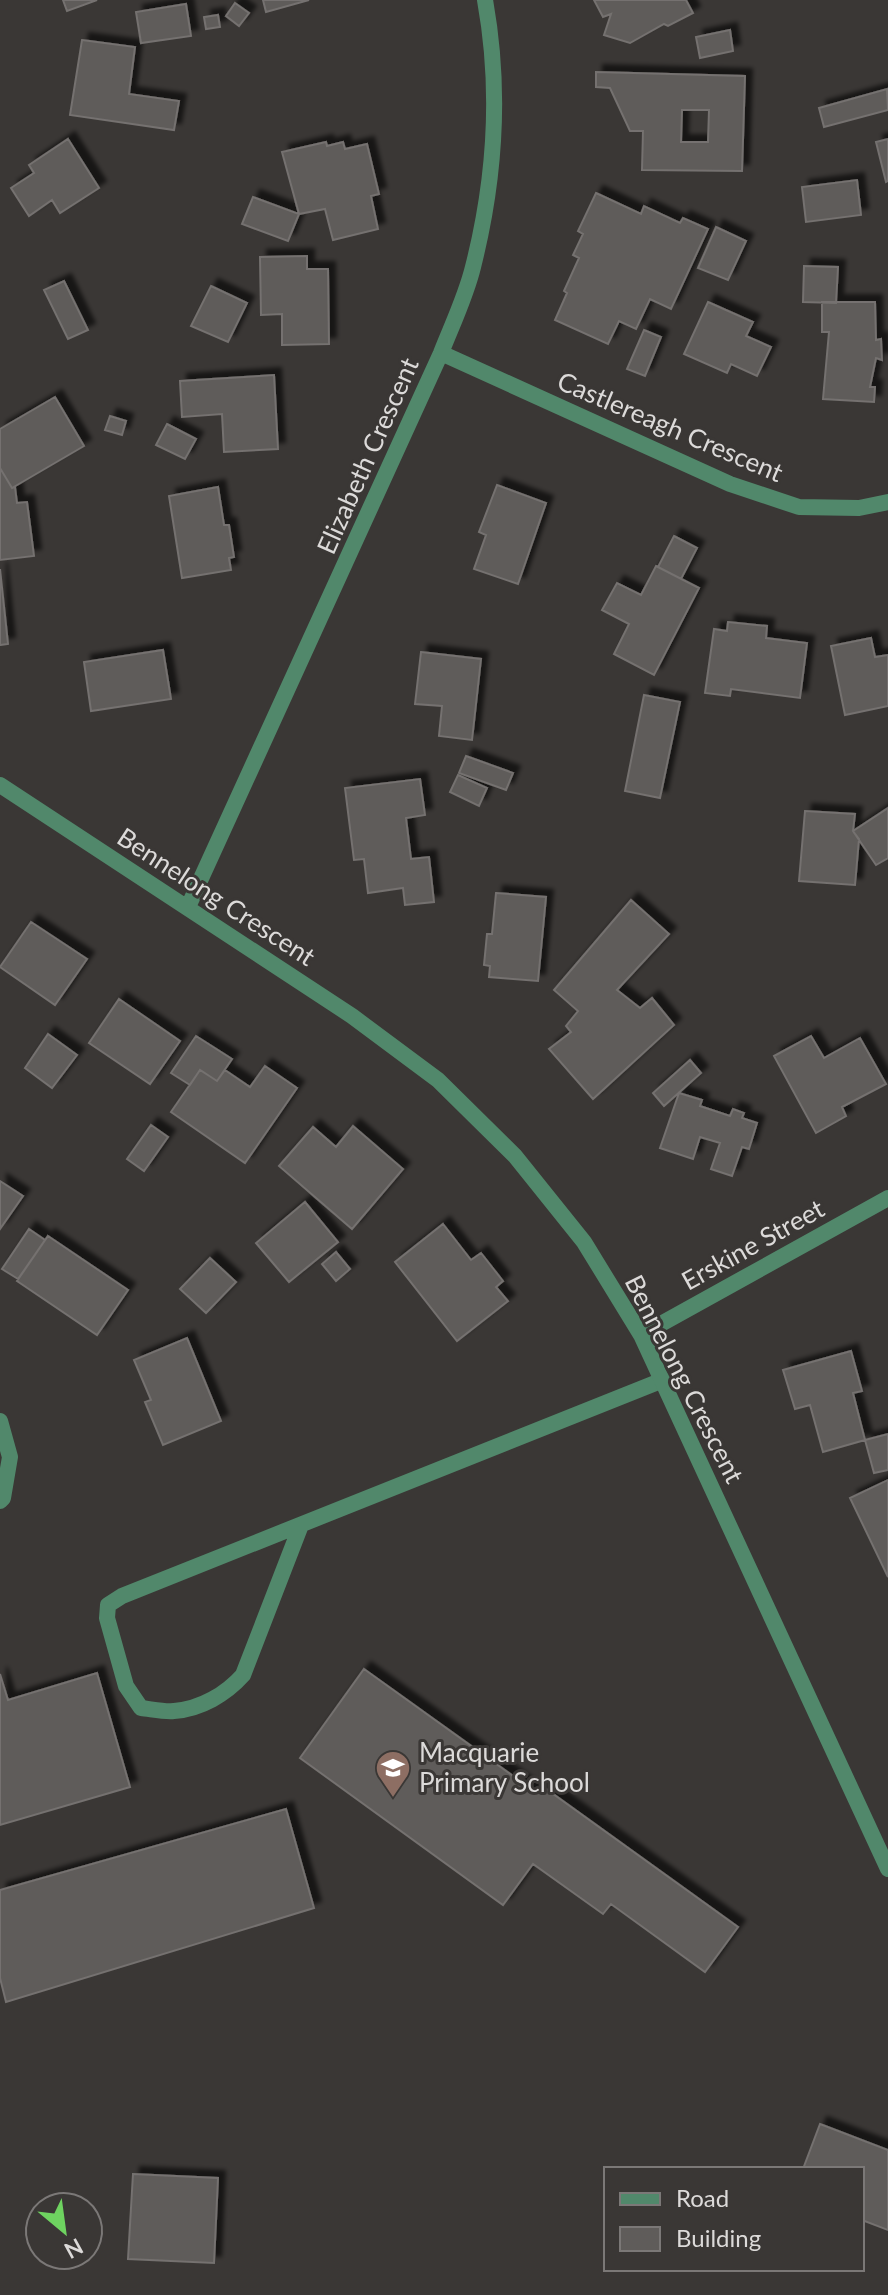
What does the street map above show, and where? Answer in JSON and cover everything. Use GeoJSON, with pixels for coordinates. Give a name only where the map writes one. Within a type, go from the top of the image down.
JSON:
{"type":"FeatureCollection","features":[{"type":"Feature","properties":{"kind":"street","name":"Elizabeth Crescent"},"geometry":{"type":"LineString","coordinates":[[188,907],[441,353],[473,269],[491,179],[494,132],[492,36],[485,0]]}},
{"type":"Feature","properties":{"kind":"street","name":"Castlereagh Crescent"},"geometry":{"type":"LineString","coordinates":[[441,353],[716,478],[758,494],[799,507],[859,508],[888,502]]}},
{"type":"Feature","properties":{"kind":"street","name":"Bennelong Crescent"},"geometry":{"type":"LineString","coordinates":[[0,785],[352,1016],[438,1080],[525,1168],[584,1242],[641,1335],[888,1869]]}},
{"type":"Feature","properties":{"kind":"street","name":"Erskine Street"},"geometry":{"type":"LineString","coordinates":[[641,1335],[888,1198]]}},
{"type":"Feature","properties":{"kind":"street"},"geometry":{"type":"LineString","coordinates":[[301,1525],[243,1675],[231,1689],[200,1705],[173,1712],[141,1708],[126,1686],[107,1618],[108,1605],[122,1596],[663,1380]]}},
{"type":"Feature","properties":{"kind":"street"},"geometry":{"type":"LineString","coordinates":[[0,1421],[10,1457],[0,1501]]}},
{"type":"Feature","properties":{"kind":"building"},"geometry":{"type":"Polygon","coordinates":[[[63,0],[97,0],[67,11],[63,0]]]}},
{"type":"Feature","properties":{"kind":"building"},"geometry":{"type":"Polygon","coordinates":[[[263,0],[309,0],[266,12],[263,0]]]}},
{"type":"Feature","properties":{"kind":"building"},"geometry":{"type":"Polygon","coordinates":[[[594,0],[686,0],[693,13],[668,26],[664,24],[630,43],[604,35],[611,14],[603,17],[594,0]]]}},
{"type":"Feature","properties":{"kind":"building"},"geometry":{"type":"Polygon","coordinates":[[[235,3],[249,13],[239,26],[226,16],[235,3]]]}},
{"type":"Feature","properties":{"kind":"building"},"geometry":{"type":"Polygon","coordinates":[[[186,4],[191,36],[141,43],[136,12],[186,4]]]}},
{"type":"Feature","properties":{"kind":"building"},"geometry":{"type":"Polygon","coordinates":[[[218,15],[220,27],[206,29],[204,17],[218,15]]]}},
{"type":"Feature","properties":{"kind":"building"},"geometry":{"type":"Polygon","coordinates":[[[730,30],[733,51],[700,58],[696,37],[730,30]]]}},
{"type":"Feature","properties":{"kind":"building"},"geometry":{"type":"Polygon","coordinates":[[[82,40],[135,47],[129,94],[179,101],[174,130],[70,115],[82,40]]]}},
{"type":"Feature","properties":{"kind":"building"},"geometry":{"type":"Polygon","coordinates":[[[596,72],[745,76],[742,171],[642,170],[643,131],[630,131],[610,88],[596,87],[596,72]],[[682,110],[681,142],[708,142],[709,110],[682,110]]]}},
{"type":"Feature","properties":{"kind":"building"},"geometry":{"type":"Polygon","coordinates":[[[887,89],[888,110],[824,127],[819,108],[887,89]]]}},
{"type":"Feature","properties":{"kind":"building"},"geometry":{"type":"Polygon","coordinates":[[[68,139],[99,188],[60,213],[52,200],[29,216],[11,188],[34,173],[29,165],[68,139]]]}},
{"type":"Feature","properties":{"kind":"building"},"geometry":{"type":"Polygon","coordinates":[[[888,139],[888,181],[886,182],[876,142],[888,139]]]}},
{"type":"Feature","properties":{"kind":"building"},"geometry":{"type":"Polygon","coordinates":[[[326,142],[327,146],[343,142],[345,149],[367,144],[379,194],[371,196],[378,229],[333,240],[325,209],[299,214],[282,152],[326,142]]]}},
{"type":"Feature","properties":{"kind":"building"},"geometry":{"type":"Polygon","coordinates":[[[857,180],[861,215],[806,222],[802,187],[857,180]]]}},
{"type":"Feature","properties":{"kind":"building"},"geometry":{"type":"Polygon","coordinates":[[[596,193],[641,214],[644,206],[680,223],[683,218],[708,229],[671,309],[650,299],[636,329],[619,321],[608,344],[555,320],[579,258],[573,255],[583,234],[578,231],[596,193]]]}},
{"type":"Feature","properties":{"kind":"building"},"geometry":{"type":"Polygon","coordinates":[[[253,197],[299,214],[288,241],[242,224],[253,197]]]}},
{"type":"Feature","properties":{"kind":"building"},"geometry":{"type":"Polygon","coordinates":[[[716,227],[746,241],[728,280],[698,268],[716,227]]]}},
{"type":"Feature","properties":{"kind":"building"},"geometry":{"type":"Polygon","coordinates":[[[307,256],[307,269],[328,269],[329,344],[282,345],[282,314],[261,315],[260,257],[307,256]]]}},
{"type":"Feature","properties":{"kind":"building"},"geometry":{"type":"Polygon","coordinates":[[[804,266],[838,267],[836,303],[803,302],[804,266]]]}},
{"type":"Feature","properties":{"kind":"building"},"geometry":{"type":"Polygon","coordinates":[[[64,281],[88,330],[68,339],[44,290],[64,281]]]}},
{"type":"Feature","properties":{"kind":"building"},"geometry":{"type":"Polygon","coordinates":[[[211,286],[247,303],[228,342],[191,326],[211,286]]]}},
{"type":"Feature","properties":{"kind":"building"},"geometry":{"type":"Polygon","coordinates":[[[708,302],[753,322],[746,336],[771,347],[757,376],[731,364],[727,373],[684,354],[708,302]]]}},
{"type":"Feature","properties":{"kind":"building"},"geometry":{"type":"Polygon","coordinates":[[[822,302],[875,302],[876,340],[881,339],[882,360],[876,358],[870,387],[875,387],[874,402],[823,399],[829,332],[822,332],[822,302]]]}},
{"type":"Feature","properties":{"kind":"building"},"geometry":{"type":"Polygon","coordinates":[[[644,330],[661,337],[645,376],[627,369],[644,330]]]}},
{"type":"Feature","properties":{"kind":"building"},"geometry":{"type":"Polygon","coordinates":[[[274,375],[278,449],[224,452],[222,414],[182,417],[180,381],[274,375]]]}},
{"type":"Feature","properties":{"kind":"building"},"geometry":{"type":"Polygon","coordinates":[[[55,397],[84,446],[12,488],[0,468],[0,429],[55,397]]]}},
{"type":"Feature","properties":{"kind":"building"},"geometry":{"type":"Polygon","coordinates":[[[110,416],[126,421],[122,435],[105,430],[110,416]]]}},
{"type":"Feature","properties":{"kind":"building"},"geometry":{"type":"Polygon","coordinates":[[[167,424],[196,439],[185,459],[156,445],[167,424]]]}},
{"type":"Feature","properties":{"kind":"building"},"geometry":{"type":"Polygon","coordinates":[[[0,468],[12,488],[15,487],[17,503],[27,502],[34,556],[0,560],[0,468]]]}},
{"type":"Feature","properties":{"kind":"building"},"geometry":{"type":"Polygon","coordinates":[[[497,485],[546,503],[518,584],[474,569],[486,535],[479,532],[497,485]]]}},
{"type":"Feature","properties":{"kind":"building"},"geometry":{"type":"Polygon","coordinates":[[[218,487],[224,525],[229,525],[234,557],[229,558],[231,570],[182,578],[169,496],[218,487]]]}},
{"type":"Feature","properties":{"kind":"building"},"geometry":{"type":"Polygon","coordinates":[[[674,536],[697,548],[681,579],[658,567],[674,536]]]}},
{"type":"Feature","properties":{"kind":"building"},"geometry":{"type":"Polygon","coordinates":[[[656,566],[699,588],[654,675],[614,654],[629,624],[602,610],[617,583],[641,595],[656,566]]]}},
{"type":"Feature","properties":{"kind":"building"},"geometry":{"type":"Polygon","coordinates":[[[0,569],[8,644],[0,645],[0,569]]]}},
{"type":"Feature","properties":{"kind":"building"},"geometry":{"type":"Polygon","coordinates":[[[728,622],[767,626],[766,638],[807,643],[800,698],[731,689],[730,696],[705,693],[714,629],[727,631],[728,622]]]}},
{"type":"Feature","properties":{"kind":"building"},"geometry":{"type":"Polygon","coordinates":[[[871,638],[875,657],[888,655],[888,706],[845,715],[831,646],[871,638]]]}},
{"type":"Feature","properties":{"kind":"building"},"geometry":{"type":"Polygon","coordinates":[[[163,650],[171,699],[91,711],[84,662],[163,650]]]}},
{"type":"Feature","properties":{"kind":"building"},"geometry":{"type":"Polygon","coordinates":[[[421,652],[481,659],[472,740],[439,736],[442,706],[415,704],[421,652]]]}},
{"type":"Feature","properties":{"kind":"building"},"geometry":{"type":"Polygon","coordinates":[[[644,695],[680,702],[660,798],[625,791],[644,695]]]}},
{"type":"Feature","properties":{"kind":"building"},"geometry":{"type":"Polygon","coordinates":[[[466,756],[513,773],[506,790],[459,773],[466,756]]]}},
{"type":"Feature","properties":{"kind":"building"},"geometry":{"type":"Polygon","coordinates":[[[458,775],[487,788],[479,806],[450,792],[458,775]]]}},
{"type":"Feature","properties":{"kind":"building"},"geometry":{"type":"Polygon","coordinates":[[[420,779],[425,815],[406,818],[411,859],[429,857],[434,902],[405,905],[403,888],[368,893],[364,859],[354,860],[345,788],[420,779]]]}},
{"type":"Feature","properties":{"kind":"building"},"geometry":{"type":"Polygon","coordinates":[[[888,808],[888,858],[876,865],[853,831],[888,808]]]}},
{"type":"Feature","properties":{"kind":"building"},"geometry":{"type":"Polygon","coordinates":[[[805,811],[855,814],[853,831],[859,839],[855,885],[799,881],[805,811]]]}},
{"type":"Feature","properties":{"kind":"building"},"geometry":{"type":"Polygon","coordinates":[[[496,893],[546,897],[538,981],[489,977],[490,966],[484,965],[487,934],[492,934],[496,893]]]}},
{"type":"Feature","properties":{"kind":"building"},"geometry":{"type":"Polygon","coordinates":[[[631,900],[669,934],[617,990],[640,1008],[652,998],[674,1025],[593,1099],[549,1049],[571,1032],[566,1026],[578,1011],[554,990],[631,900]]]}},
{"type":"Feature","properties":{"kind":"building"},"geometry":{"type":"Polygon","coordinates":[[[31,922],[87,959],[55,1005],[0,967],[31,922]]]}},
{"type":"Feature","properties":{"kind":"building"},"geometry":{"type":"Polygon","coordinates":[[[119,999],[180,1041],[150,1084],[89,1043],[119,999]]]}},
{"type":"Feature","properties":{"kind":"building"},"geometry":{"type":"Polygon","coordinates":[[[48,1034],[77,1055],[52,1088],[25,1068],[48,1034]]]}},
{"type":"Feature","properties":{"kind":"building"},"geometry":{"type":"Polygon","coordinates":[[[196,1036],[232,1059],[217,1081],[200,1070],[190,1085],[171,1073],[196,1036]]]}},
{"type":"Feature","properties":{"kind":"building"},"geometry":{"type":"Polygon","coordinates":[[[811,1036],[824,1058],[860,1038],[886,1084],[842,1107],[846,1116],[816,1133],[774,1056],[811,1036]]]}},
{"type":"Feature","properties":{"kind":"building"},"geometry":{"type":"Polygon","coordinates":[[[690,1060],[701,1073],[664,1106],[653,1093],[690,1060]]]}},
{"type":"Feature","properties":{"kind":"building"},"geometry":{"type":"Polygon","coordinates":[[[265,1066],[297,1088],[245,1163],[171,1112],[200,1070],[217,1081],[225,1070],[250,1087],[265,1066]]]}},
{"type":"Feature","properties":{"kind":"building"},"geometry":{"type":"Polygon","coordinates":[[[679,1093],[702,1100],[700,1106],[730,1116],[733,1109],[744,1113],[742,1118],[757,1123],[749,1149],[742,1147],[732,1176],[711,1169],[720,1143],[700,1137],[693,1159],[660,1148],[679,1093]]]}},
{"type":"Feature","properties":{"kind":"building"},"geometry":{"type":"Polygon","coordinates":[[[151,1125],[168,1137],[144,1171],[127,1159],[151,1125]]]}},
{"type":"Feature","properties":{"kind":"building"},"geometry":{"type":"Polygon","coordinates":[[[353,1126],[403,1169],[352,1229],[279,1166],[313,1127],[336,1147],[353,1126]]]}},
{"type":"Feature","properties":{"kind":"building"},"geometry":{"type":"Polygon","coordinates":[[[0,1181],[23,1196],[0,1229],[0,1181]]]}},
{"type":"Feature","properties":{"kind":"building"},"geometry":{"type":"Polygon","coordinates":[[[305,1202],[338,1242],[289,1282],[256,1243],[305,1202]]]}},
{"type":"Feature","properties":{"kind":"building"},"geometry":{"type":"Polygon","coordinates":[[[443,1224],[471,1260],[481,1253],[503,1281],[496,1287],[508,1301],[457,1341],[395,1262],[443,1224]]]}},
{"type":"Feature","properties":{"kind":"building"},"geometry":{"type":"Polygon","coordinates":[[[29,1229],[45,1240],[18,1279],[2,1269],[29,1229]]]}},
{"type":"Feature","properties":{"kind":"building"},"geometry":{"type":"Polygon","coordinates":[[[48,1236],[128,1290],[97,1335],[17,1281],[48,1236]]]}},
{"type":"Feature","properties":{"kind":"building"},"geometry":{"type":"Polygon","coordinates":[[[336,1252],[350,1269],[336,1281],[322,1264],[336,1252]]]}},
{"type":"Feature","properties":{"kind":"building"},"geometry":{"type":"Polygon","coordinates":[[[210,1258],[236,1282],[206,1313],[180,1289],[210,1258]]]}},
{"type":"Feature","properties":{"kind":"building"},"geometry":{"type":"Polygon","coordinates":[[[187,1338],[221,1421],[163,1445],[145,1402],[151,1400],[134,1360],[187,1338]]]}},
{"type":"Feature","properties":{"kind":"building"},"geometry":{"type":"Polygon","coordinates":[[[851,1351],[862,1391],[853,1393],[865,1440],[823,1452],[810,1405],[795,1409],[783,1370],[851,1351]]]}},
{"type":"Feature","properties":{"kind":"building"},"geometry":{"type":"Polygon","coordinates":[[[888,1434],[888,1470],[874,1473],[865,1440],[888,1434]]]}},
{"type":"Feature","properties":{"kind":"building"},"geometry":{"type":"Polygon","coordinates":[[[888,1480],[888,1577],[850,1498],[888,1480]]]}},
{"type":"Feature","properties":{"kind":"building"},"geometry":{"type":"Polygon","coordinates":[[[364,1669],[537,1793],[542,1786],[738,1927],[705,1972],[611,1904],[603,1914],[533,1864],[503,1905],[300,1758],[364,1669]]]}},
{"type":"Feature","properties":{"kind":"building"},"geometry":{"type":"Polygon","coordinates":[[[97,1673],[130,1787],[0,1825],[0,1674],[8,1700],[97,1673]]]}},
{"type":"Feature","properties":{"kind":"building"},"geometry":{"type":"Polygon","coordinates":[[[286,1809],[314,1908],[6,2002],[0,1978],[0,1890],[286,1809]]]}},
{"type":"Feature","properties":{"kind":"building"},"geometry":{"type":"Polygon","coordinates":[[[820,2124],[888,2150],[888,2230],[864,2221],[864,2167],[804,2167],[820,2124]]]}},
{"type":"Feature","properties":{"kind":"building"},"geometry":{"type":"Polygon","coordinates":[[[133,2174],[218,2178],[214,2263],[128,2259],[133,2174]]]}},
{"type":"Feature","properties":{"kind":"place","name":"Macquarie Primary School"},"geometry":{"type":"Point","coordinates":[393,1799]}}]}
